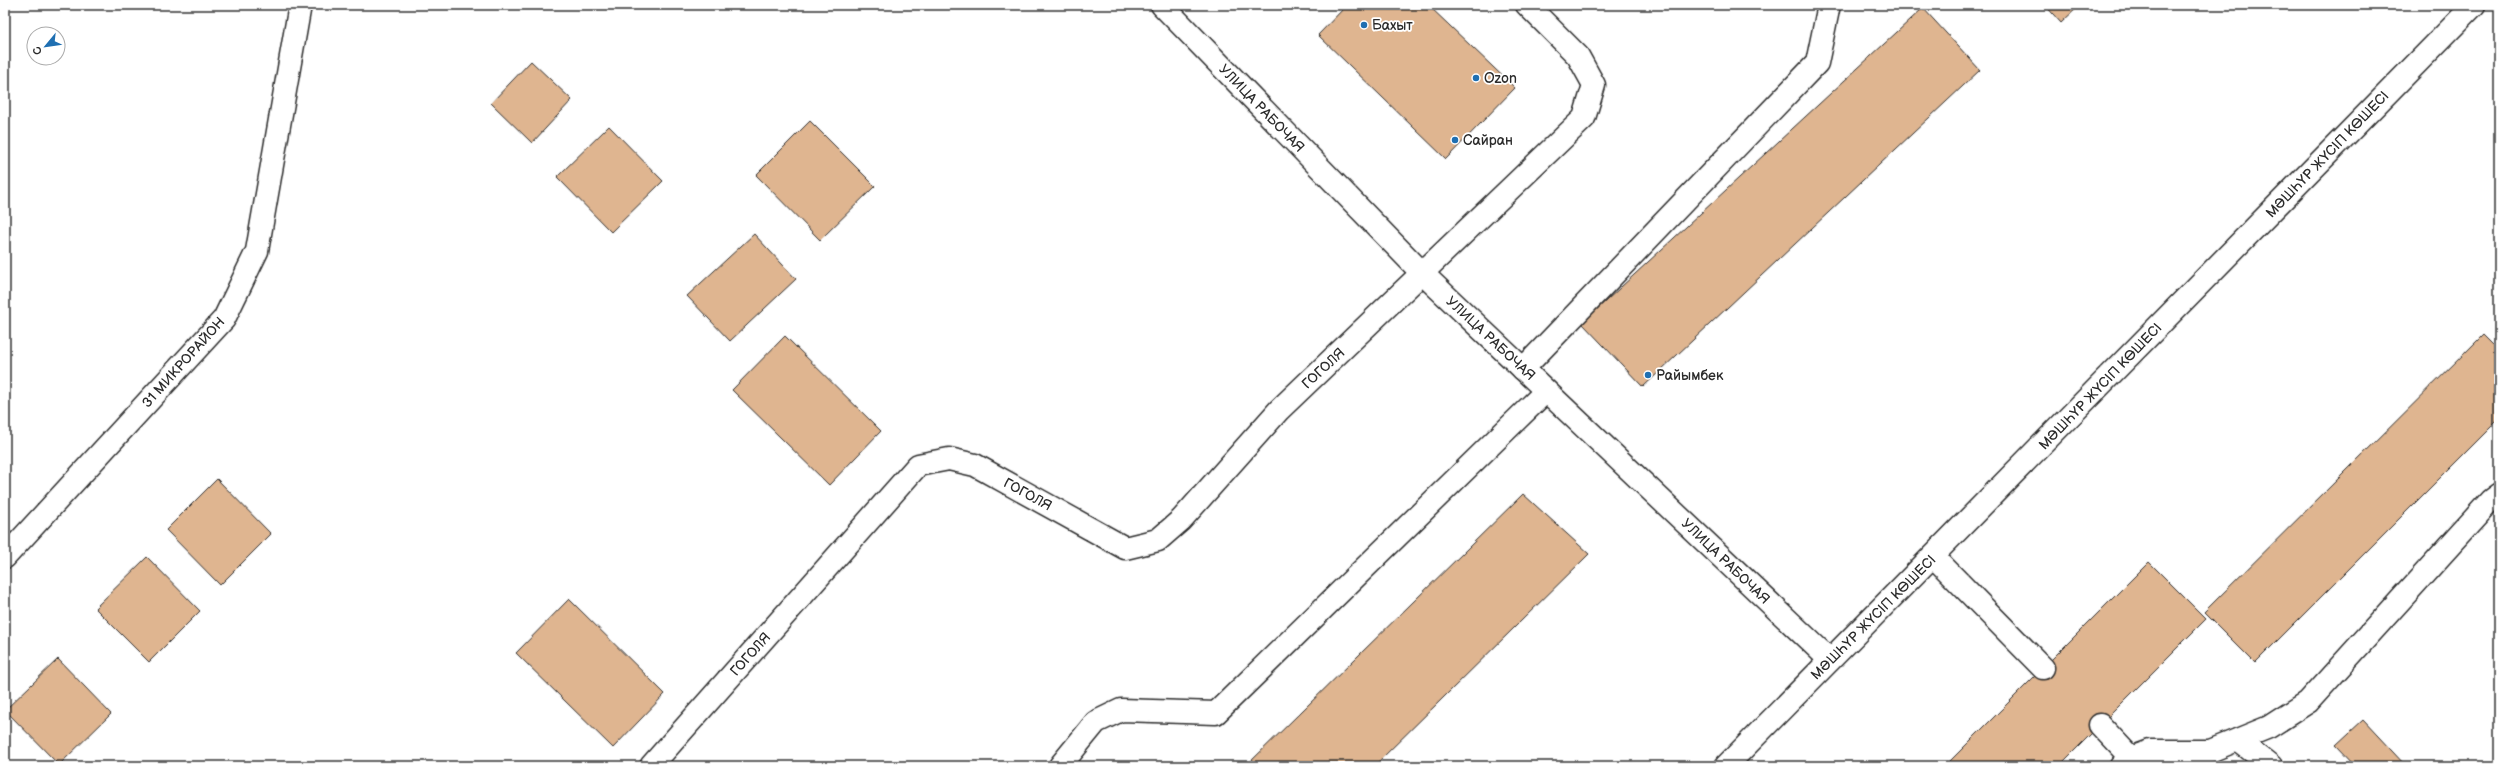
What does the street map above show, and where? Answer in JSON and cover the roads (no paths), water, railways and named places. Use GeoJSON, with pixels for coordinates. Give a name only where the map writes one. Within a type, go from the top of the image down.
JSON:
{"type":"FeatureCollection","features":[{"type":"Feature","properties":{"kind":"street","name":"31 МИКРОРАЙОН"},"geometry":{"type":"LineString","coordinates":[[5,557],[224,319],[257,250],[300,5]]}},
{"type":"Feature","properties":{"kind":"street","name":"УЛИЦА РАБОЧАЯ"},"geometry":{"type":"LineString","coordinates":[[1162,5],[1423,274],[1830,660]]}},
{"type":"Feature","properties":{"kind":"street","name":"ГОГОЛЯ"},"geometry":{"type":"LineString","coordinates":[[651,766],[918,464],[948,459],[974,465],[1125,548],[1158,540],[1181,520],[1279,410],[1423,274],[1584,118],[1594,85],[1578,56],[1528,5]]}},
{"type":"Feature","properties":{"kind":"street"},"geometry":{"type":"LineString","coordinates":[[1523,369],[1816,63],[1829,5]]}},
{"type":"Feature","properties":{"kind":"street","name":"МӘШҺҮР ЖҮСІП КӨШЕСІ"},"geometry":{"type":"LineString","coordinates":[[1726,766],[2474,5]]}},
{"type":"Feature","properties":{"kind":"street"},"geometry":{"type":"LineString","coordinates":[[1060,766],[1096,722],[1121,710],[1216,713],[1546,391]]}},
{"type":"Feature","properties":{"kind":"street"},"geometry":{"type":"LineString","coordinates":[[2100,726],[2126,762],[2150,752],[2210,751],[2269,727],[2308,702],[2491,500],[2499,494]]}},
{"type":"Feature","properties":{"kind":"street"},"geometry":{"type":"LineString","coordinates":[[1933,556],[2043,668]]}},
{"type":"Feature","properties":{"kind":"street"},"geometry":{"type":"LineString","coordinates":[[2238,740],[2271,766]]}},
{"type":"Feature","properties":{"kind":"place","name":"Бахыт"},"geometry":{"type":"Point","coordinates":[1364,25]}},
{"type":"Feature","properties":{"kind":"place","name":"Ozon"},"geometry":{"type":"Point","coordinates":[1476,78]}},
{"type":"Feature","properties":{"kind":"place","name":"Сайран"},"geometry":{"type":"Point","coordinates":[1455,140]}},
{"type":"Feature","properties":{"kind":"place","name":"Райымбек"},"geometry":{"type":"Point","coordinates":[1648,375]}}]}
